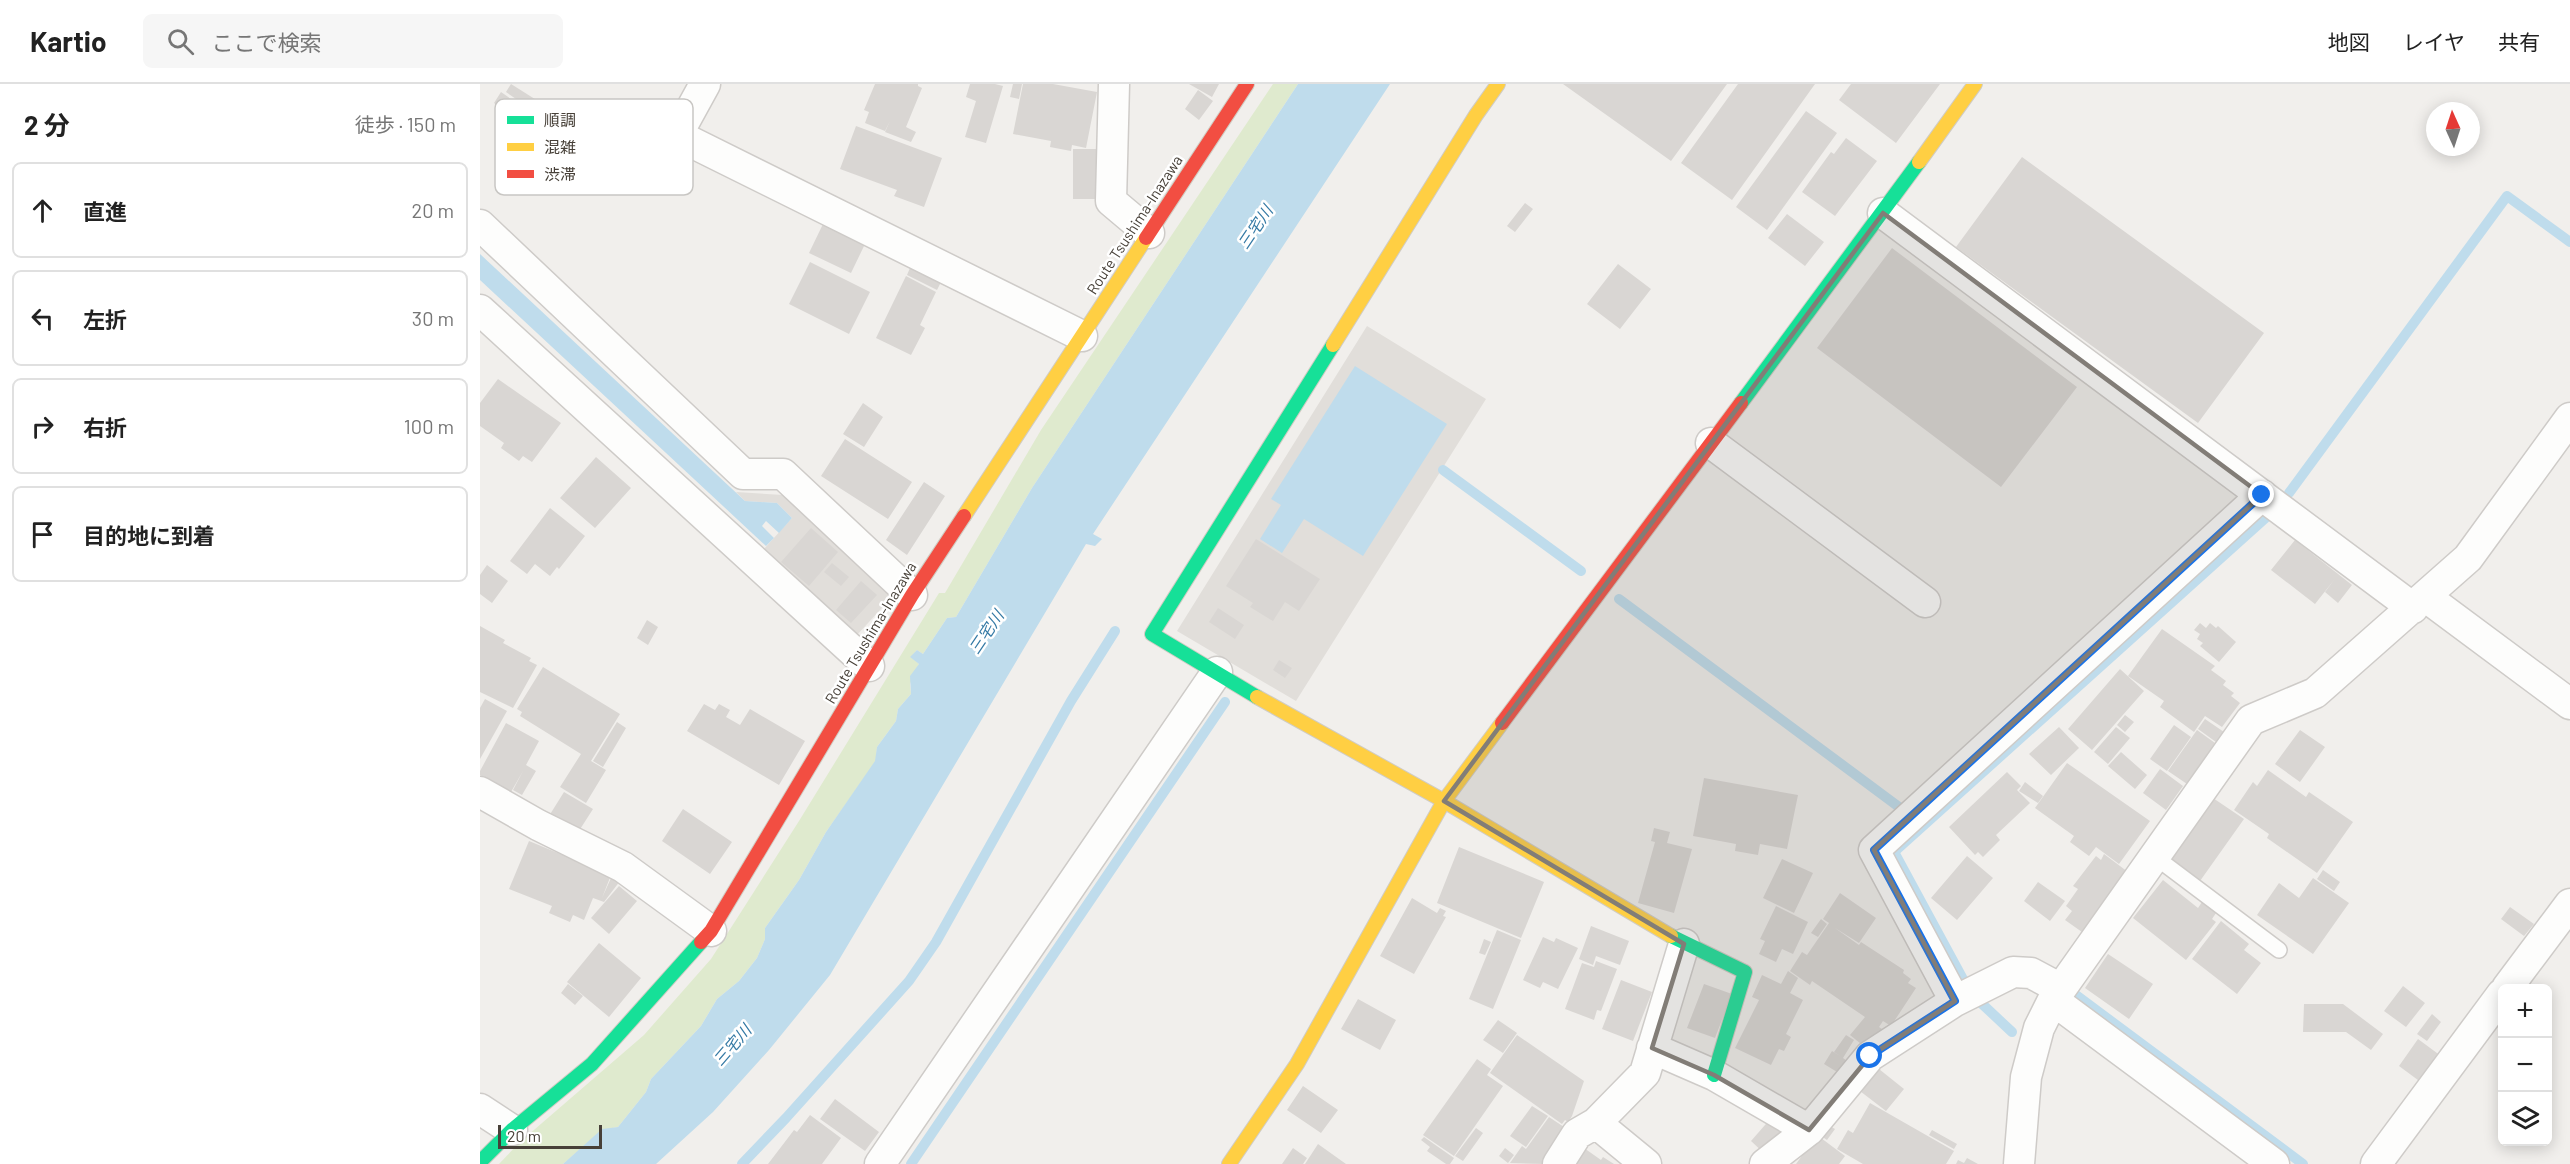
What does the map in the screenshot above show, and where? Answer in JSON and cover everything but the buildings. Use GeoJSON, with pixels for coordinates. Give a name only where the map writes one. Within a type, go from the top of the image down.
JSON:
{"type":"FeatureCollection","features":[{"type":"Feature","properties":{"kind":"street"},"geometry":{"type":"LineString","coordinates":[[693,106],[705,84]]}},
{"type":"Feature","properties":{"kind":"street"},"geometry":{"type":"LineString","coordinates":[[1114,84],[1112,201],[1149,233]]}},
{"type":"Feature","properties":{"kind":"street","name":"Route Tsushima-Inazawa"},"geometry":{"type":"LineString","coordinates":[[480,1161],[512,1130],[592,1064],[711,931],[912,595],[1247,84]]}},
{"type":"Feature","properties":{"kind":"street"},"geometry":{"type":"LineString","coordinates":[[1498,84],[1470,125],[1152,634],[1252,694],[1444,801],[1684,944],[1745,972],[1714,1075]]}},
{"type":"Feature","properties":{"kind":"street"},"geometry":{"type":"LineString","coordinates":[[1228,1164],[1297,1064],[1444,801],[1883,213],[1975,84]]}},
{"type":"Feature","properties":{"kind":"street"},"geometry":{"type":"LineString","coordinates":[[693,143],[1082,336]]}},
{"type":"Feature","properties":{"kind":"street"},"geometry":{"type":"LineString","coordinates":[[1883,213],[2262,495],[2570,704]]}},
{"type":"Feature","properties":{"kind":"street"},"geometry":{"type":"LineString","coordinates":[[480,225],[743,474],[783,474],[912,595]]}},
{"type":"Feature","properties":{"kind":"street"},"geometry":{"type":"LineString","coordinates":[[480,310],[869,666]]}},
{"type":"Feature","properties":{"kind":"street"},"geometry":{"type":"LineString","coordinates":[[2019,1164],[2026,1077],[2038,1028],[2057,994],[2251,720],[2315,693],[2468,558],[2570,418]]}},
{"type":"Feature","properties":{"kind":"street"},"geometry":{"type":"LineString","coordinates":[[1711,443],[1925,603]]}},
{"type":"Feature","properties":{"kind":"street"},"geometry":{"type":"LineString","coordinates":[[1955,1001],[1874,850],[2262,495]]}},
{"type":"Feature","properties":{"kind":"street"},"geometry":{"type":"LineString","coordinates":[[880,1164],[1217,672]]}},
{"type":"Feature","properties":{"kind":"street"},"geometry":{"type":"LineString","coordinates":[[480,792],[538,825],[623,867],[711,931]]}},
{"type":"Feature","properties":{"kind":"street"},"geometry":{"type":"LineString","coordinates":[[2510,984],[2570,904]]}},
{"type":"Feature","properties":{"kind":"street"},"geometry":{"type":"LineString","coordinates":[[1558,1164],[1577,1134],[1596,1123],[1645,1073],[1684,944]]}},
{"type":"Feature","properties":{"kind":"street"},"geometry":{"type":"LineString","coordinates":[[1766,1164],[1809,1130],[1870,1056],[1955,1001],[2013,972],[2031,973],[2274,1164]]}},
{"type":"Feature","properties":{"kind":"street"},"geometry":{"type":"LineString","coordinates":[[2376,1164],[2498,999]]}},
{"type":"Feature","properties":{"kind":"street"},"geometry":{"type":"LineString","coordinates":[[1652,1048],[1714,1075],[1809,1130]]}},
{"type":"Feature","properties":{"kind":"street"},"geometry":{"type":"LineString","coordinates":[[480,1109],[512,1130]]}},
{"type":"Feature","properties":{"kind":"street"},"geometry":{"type":"LineString","coordinates":[[1596,1123],[1646,1164]]}},
{"type":"Feature","properties":{"kind":"lane"},"geometry":{"type":"LineString","coordinates":[[2154,856],[2279,950]]}},
{"type":"Feature","properties":{"kind":"highlighted area"},"geometry":{"type":"Polygon","coordinates":[[[1883,213],[2262,495],[1874,850],[1955,1001],[1870,1056],[1809,1130],[1714,1075],[1652,1048],[1684,944],[1444,801],[1883,213]]]}},
{"type":"Feature","properties":{"kind":"shaded area"},"geometry":{"type":"Polygon","coordinates":[[[1367,326],[1486,399],[1296,701],[1177,631],[1367,326]]]}},
{"type":"Feature","properties":{"kind":"shaded area"},"geometry":{"type":"Polygon","coordinates":[[[736,492],[783,495],[892,597],[857,635],[764,549],[792,518],[777,503],[745,501],[736,492]]]}},
{"type":"Feature","properties":{"kind":"green space"},"geometry":{"type":"Polygon","coordinates":[[[1273,84],[1298,84],[1032,488],[956,617],[947,618],[923,654],[917,650],[911,657],[919,664],[910,684],[911,694],[898,709],[896,721],[877,747],[876,761],[826,832],[799,880],[765,928],[765,939],[757,958],[739,981],[717,999],[701,1026],[651,1079],[646,1092],[618,1127],[602,1130],[563,1164],[499,1164],[520,1142],[644,1035],[711,959],[939,593],[945,593],[1041,430],[1273,84]]]}},
{"type":"Feature","properties":{"kind":"water","name":"三宅川"},"geometry":{"type":"Polygon","coordinates":[[[1298,84],[1390,84],[1093,534],[1102,539],[1095,546],[1086,544],[830,975],[769,1050],[713,1112],[656,1164],[563,1164],[602,1129],[618,1127],[646,1092],[651,1079],[701,1026],[717,999],[739,981],[757,958],[765,939],[765,928],[799,880],[826,832],[875,761],[877,747],[896,721],[898,709],[911,694],[910,676],[919,664],[910,657],[917,650],[923,654],[947,618],[956,617],[1032,488],[1298,84]]]}},
{"type":"Feature","properties":{"kind":"water"},"geometry":{"type":"Polygon","coordinates":[[[480,254],[745,501],[777,503],[792,518],[779,533],[766,521],[762,526],[774,538],[766,546],[480,280],[480,254]]]}},
{"type":"Feature","properties":{"kind":"water"},"geometry":{"type":"Polygon","coordinates":[[[1355,366],[1447,424],[1363,556],[1304,519],[1282,553],[1260,539],[1281,505],[1271,499],[1355,366]]]}},
{"type":"Feature","properties":{"kind":"waterway"},"geometry":{"type":"LineString","coordinates":[[2289,493],[2507,196],[2570,242]]}},
{"type":"Feature","properties":{"kind":"waterway"},"geometry":{"type":"LineString","coordinates":[[1443,470],[1581,571]]}},
{"type":"Feature","properties":{"kind":"waterway"},"geometry":{"type":"LineString","coordinates":[[1965,983],[1894,852],[2271,513]]}},
{"type":"Feature","properties":{"kind":"waterway"},"geometry":{"type":"LineString","coordinates":[[1619,599],[1899,807]]}},
{"type":"Feature","properties":{"kind":"waterway"},"geometry":{"type":"LineString","coordinates":[[742,1164],[909,981],[936,942],[1071,701],[1115,631]]}},
{"type":"Feature","properties":{"kind":"waterway"},"geometry":{"type":"LineString","coordinates":[[911,1164],[1225,702]]}},
{"type":"Feature","properties":{"kind":"waterway"},"geometry":{"type":"LineString","coordinates":[[2076,995],[2303,1164]]}},
{"type":"Feature","properties":{"kind":"waterway"},"geometry":{"type":"LineString","coordinates":[[1980,1002],[2012,1032]]}},
{"type":"Feature","properties":{"kind":"traffic: fast"},"geometry":{"type":"LineString","coordinates":[[1741,403],[1919,162]]}},
{"type":"Feature","properties":{"kind":"traffic: fast"},"geometry":{"type":"LineString","coordinates":[[1257,697],[1152,634],[1333,345]]}},
{"type":"Feature","properties":{"kind":"traffic: fast"},"geometry":{"type":"LineString","coordinates":[[1671,936],[1745,972],[1714,1075]]}},
{"type":"Feature","properties":{"kind":"traffic: fast"},"geometry":{"type":"LineString","coordinates":[[480,1162],[512,1130],[592,1064],[701,942]]}},
{"type":"Feature","properties":{"kind":"traffic: slow"},"geometry":{"type":"LineString","coordinates":[[1333,345],[1476,115],[1498,84]]}},
{"type":"Feature","properties":{"kind":"traffic: slow"},"geometry":{"type":"LineString","coordinates":[[1919,162],[1975,84]]}},
{"type":"Feature","properties":{"kind":"traffic: slow"},"geometry":{"type":"LineString","coordinates":[[964,516],[1146,238]]}},
{"type":"Feature","properties":{"kind":"traffic: slow"},"geometry":{"type":"LineString","coordinates":[[1257,697],[1444,801],[1671,936]]}},
{"type":"Feature","properties":{"kind":"traffic: slow"},"geometry":{"type":"LineString","coordinates":[[1229,1164],[1297,1064],[1444,801],[1502,723]]}},
{"type":"Feature","properties":{"kind":"traffic: jam"},"geometry":{"type":"LineString","coordinates":[[1146,238],[1247,84]]}},
{"type":"Feature","properties":{"kind":"traffic: jam"},"geometry":{"type":"LineString","coordinates":[[1502,723],[1741,403]]}},
{"type":"Feature","properties":{"kind":"traffic: jam"},"geometry":{"type":"LineString","coordinates":[[701,942],[711,931],[912,595],[964,516]]}},
{"type":"Feature","properties":{"kind":"route"},"geometry":{"type":"LineString","coordinates":[[1870,1056],[1955,1001],[1874,850],[2262,495]]}}]}
